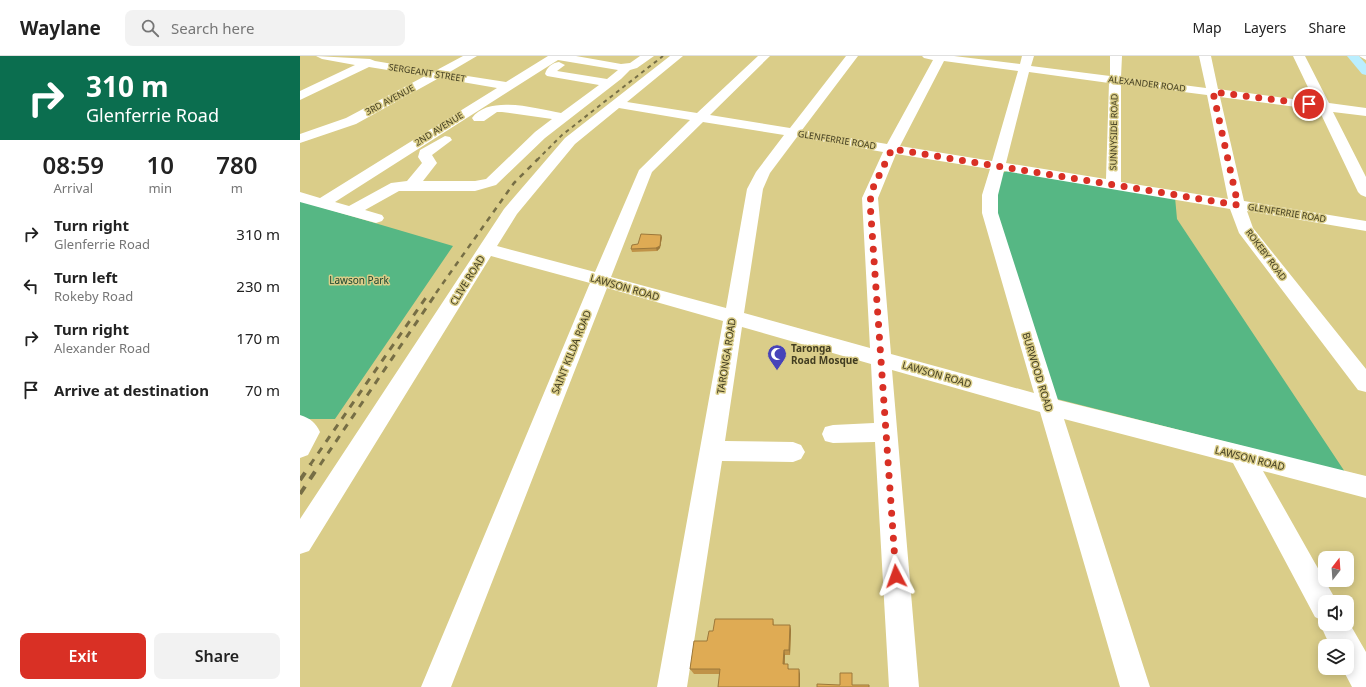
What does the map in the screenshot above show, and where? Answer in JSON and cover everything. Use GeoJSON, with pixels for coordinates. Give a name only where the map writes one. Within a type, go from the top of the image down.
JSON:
{"type":"FeatureCollection","features":[{"type":"Feature","properties":{"kind":"main road"},"geometry":{"type":"LineString","coordinates":[[1353,56],[1366,71]]}},
{"type":"Feature","properties":{"kind":"street","name":"SERGEANT STREET"},"geometry":{"type":"LineString","coordinates":[[322,56],[508,86]]}},
{"type":"Feature","properties":{"kind":"street"},"geometry":{"type":"LineString","coordinates":[[300,96],[383,56]]}},
{"type":"Feature","properties":{"kind":"street","name":"3RD AVENUE"},"geometry":{"type":"LineString","coordinates":[[300,148],[310,137],[351,121],[471,56]]}},
{"type":"Feature","properties":{"kind":"street"},"geometry":{"type":"LineString","coordinates":[[609,83],[551,74],[557,59],[625,67],[636,64],[648,56]]}},
{"type":"Feature","properties":{"kind":"street","name":"CLIVE ROAD"},"geometry":{"type":"LineString","coordinates":[[300,542],[510,212],[565,145],[677,56]]}},
{"type":"Feature","properties":{"kind":"street","name":"SAINT KILDA ROAD"},"geometry":{"type":"LineString","coordinates":[[436,687],[644,174],[764,56]]}},
{"type":"Feature","properties":{"kind":"street","name":"TARONGA ROAD"},"geometry":{"type":"LineString","coordinates":[[672,687],[732,317],[756,185],[763,172],[852,56]]}},
{"type":"Feature","properties":{"kind":"street"},"geometry":{"type":"LineString","coordinates":[[904,687],[870,198],[872,190],[936,56]]}},
{"type":"Feature","properties":{"kind":"street","name":"ALEXANDER ROAD"},"geometry":{"type":"LineString","coordinates":[[936,56],[1027,62],[1116,80],[1366,112]]}},
{"type":"Feature","properties":{"kind":"street","name":"SUNNYSIDE ROAD"},"geometry":{"type":"LineString","coordinates":[[1113,185],[1116,56]]}},
{"type":"Feature","properties":{"kind":"street","name":"ROKEBY ROAD"},"geometry":{"type":"LineString","coordinates":[[1205,56],[1238,205],[1245,229],[1366,384]]}},
{"type":"Feature","properties":{"kind":"street"},"geometry":{"type":"LineString","coordinates":[[1299,56],[1366,192]]}},
{"type":"Feature","properties":{"kind":"street","name":"2ND AVENUE"},"geometry":{"type":"LineString","coordinates":[[322,203],[508,86],[557,59]]}},
{"type":"Feature","properties":{"kind":"street","name":"BURWOOD ROAD"},"geometry":{"type":"LineString","coordinates":[[1027,62],[989,199],[990,213],[1135,687]]}},
{"type":"Feature","properties":{"kind":"street"},"geometry":{"type":"LineString","coordinates":[[351,211],[391,188],[412,185],[476,186],[491,182],[534,140],[623,72],[625,67]]}},
{"type":"Feature","properties":{"kind":"street","name":"GLENFERRIE ROAD"},"geometry":{"type":"LineString","coordinates":[[616,104],[1366,226]]}},
{"type":"Feature","properties":{"kind":"street"},"geometry":{"type":"LineString","coordinates":[[479,118],[494,109],[502,108],[563,117]]}},
{"type":"Feature","properties":{"kind":"street"},"geometry":{"type":"LineString","coordinates":[[412,185],[430,163],[425,157],[426,153],[444,140]]}},
{"type":"Feature","properties":{"kind":"street"},"geometry":{"type":"LineString","coordinates":[[300,197],[376,218]]}},
{"type":"Feature","properties":{"kind":"street","name":"LAWSON ROAD"},"geometry":{"type":"LineString","coordinates":[[486,250],[601,280],[1048,406],[1366,487]]}},
{"type":"Feature","properties":{"kind":"street"},"geometry":{"type":"LineString","coordinates":[[833,434],[886,432]]}},
{"type":"Feature","properties":{"kind":"street"},"geometry":{"type":"LineString","coordinates":[[710,451],[793,452]]}},
{"type":"Feature","properties":{"kind":"street"},"geometry":{"type":"LineString","coordinates":[[1242,455],[1318,595]]}},
{"type":"Feature","properties":{"kind":"street"},"geometry":{"type":"LineString","coordinates":[[1354,660],[1366,682]]}},
{"type":"Feature","properties":{"kind":"green space"},"geometry":{"type":"Polygon","coordinates":[[[1007,171],[1175,197],[1177,219],[1345,472],[1057,399],[994,212],[1002,173],[1007,171]]]}},
{"type":"Feature","properties":{"kind":"green space","name":"Lawson Park"},"geometry":{"type":"Polygon","coordinates":[[[300,201],[453,246],[335,419],[300,419],[300,201]]]}},
{"type":"Feature","properties":{"kind":"building"},"geometry":{"type":"Polygon","coordinates":[[[641,234],[661,235],[660,246],[656,248],[631,249],[632,245],[638,244],[641,234]]]}},
{"type":"Feature","properties":{"kind":"building"},"geometry":{"type":"Polygon","coordinates":[[[715,619],[773,619],[773,625],[790,625],[789,650],[784,650],[783,664],[788,664],[788,669],[799,669],[799,687],[718,687],[720,669],[690,669],[694,641],[707,641],[709,631],[713,631],[715,619]]]}},
{"type":"Feature","properties":{"kind":"building"},"geometry":{"type":"Polygon","coordinates":[[[840,673],[852,673],[852,685],[869,685],[869,687],[817,687],[817,684],[840,685],[840,673]]]}},
{"type":"Feature","properties":{"kind":"railway"},"geometry":{"type":"LineString","coordinates":[[436,293],[514,183],[562,135],[663,56]]}},
{"type":"Feature","properties":{"kind":"railway"},"geometry":{"type":"LineString","coordinates":[[320,465],[437,292]]}},
{"type":"Feature","properties":{"kind":"railway"},"geometry":{"type":"LineString","coordinates":[[310,465],[427,296]]}},
{"type":"Feature","properties":{"kind":"railway"},"geometry":{"type":"LineString","coordinates":[[300,480],[311,464]]}},
{"type":"Feature","properties":{"kind":"railway"},"geometry":{"type":"LineString","coordinates":[[300,494],[320,464]]}},
{"type":"Feature","properties":{"kind":"place","name":"Taronga Road Mosque"},"geometry":{"type":"Point","coordinates":[777,371]}},
{"type":"Feature","properties":{"kind":"route"},"geometry":{"type":"LineString","coordinates":[[896,576],[880,365],[870,202],[870,194],[892,149],[1238,205],[1213,92],[1309,104]]}}]}
